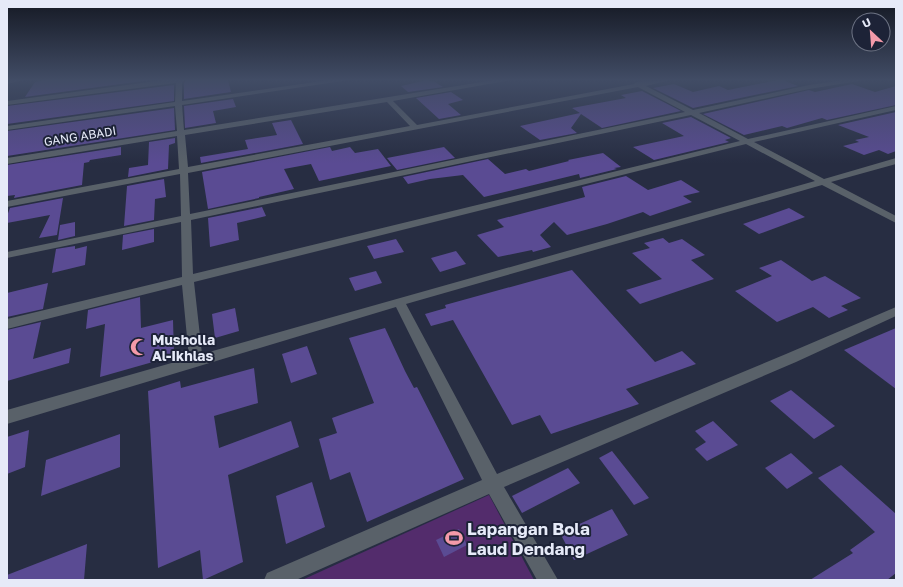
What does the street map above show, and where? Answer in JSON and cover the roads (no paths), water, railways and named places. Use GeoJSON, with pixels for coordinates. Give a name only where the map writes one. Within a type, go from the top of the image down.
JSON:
{"type":"FeatureCollection","features":[{"type":"Feature","properties":{"kind":"street"},"geometry":{"type":"LineString","coordinates":[[7,128],[154,107]]}},
{"type":"Feature","properties":{"kind":"street"},"geometry":{"type":"LineString","coordinates":[[178,107],[184,172],[188,280],[196,362]]}},
{"type":"Feature","properties":{"kind":"street","name":"GANG ABADI"},"geometry":{"type":"LineString","coordinates":[[7,160],[341,107]]}},
{"type":"Feature","properties":{"kind":"street"},"geometry":{"type":"LineString","coordinates":[[396,107],[416,128]]}},
{"type":"Feature","properties":{"kind":"street"},"geometry":{"type":"LineString","coordinates":[[7,204],[523,107]]}},
{"type":"Feature","properties":{"kind":"street"},"geometry":{"type":"LineString","coordinates":[[681,107],[896,220]]}},
{"type":"Feature","properties":{"kind":"street"},"geometry":{"type":"LineString","coordinates":[[7,255],[186,219],[716,107]]}},
{"type":"Feature","properties":{"kind":"street"},"geometry":{"type":"LineString","coordinates":[[7,324],[746,142],[896,108]]}},
{"type":"Feature","properties":{"kind":"street"},"geometry":{"type":"LineString","coordinates":[[7,417],[399,302],[896,161]]}},
{"type":"Feature","properties":{"kind":"street"},"geometry":{"type":"LineString","coordinates":[[399,302],[493,484],[548,580]]}},
{"type":"Feature","properties":{"kind":"street"},"geometry":{"type":"LineString","coordinates":[[274,580],[493,484],[784,361],[896,311]]}},
{"type":"Feature","properties":{"kind":"place","name":"Musholla Al-Ikhlas"},"geometry":{"type":"Point","coordinates":[139,347]}},
{"type":"Feature","properties":{"kind":"place","name":"Lapangan Bola Laud Dendang"},"geometry":{"type":"Point","coordinates":[454,538]}}]}
